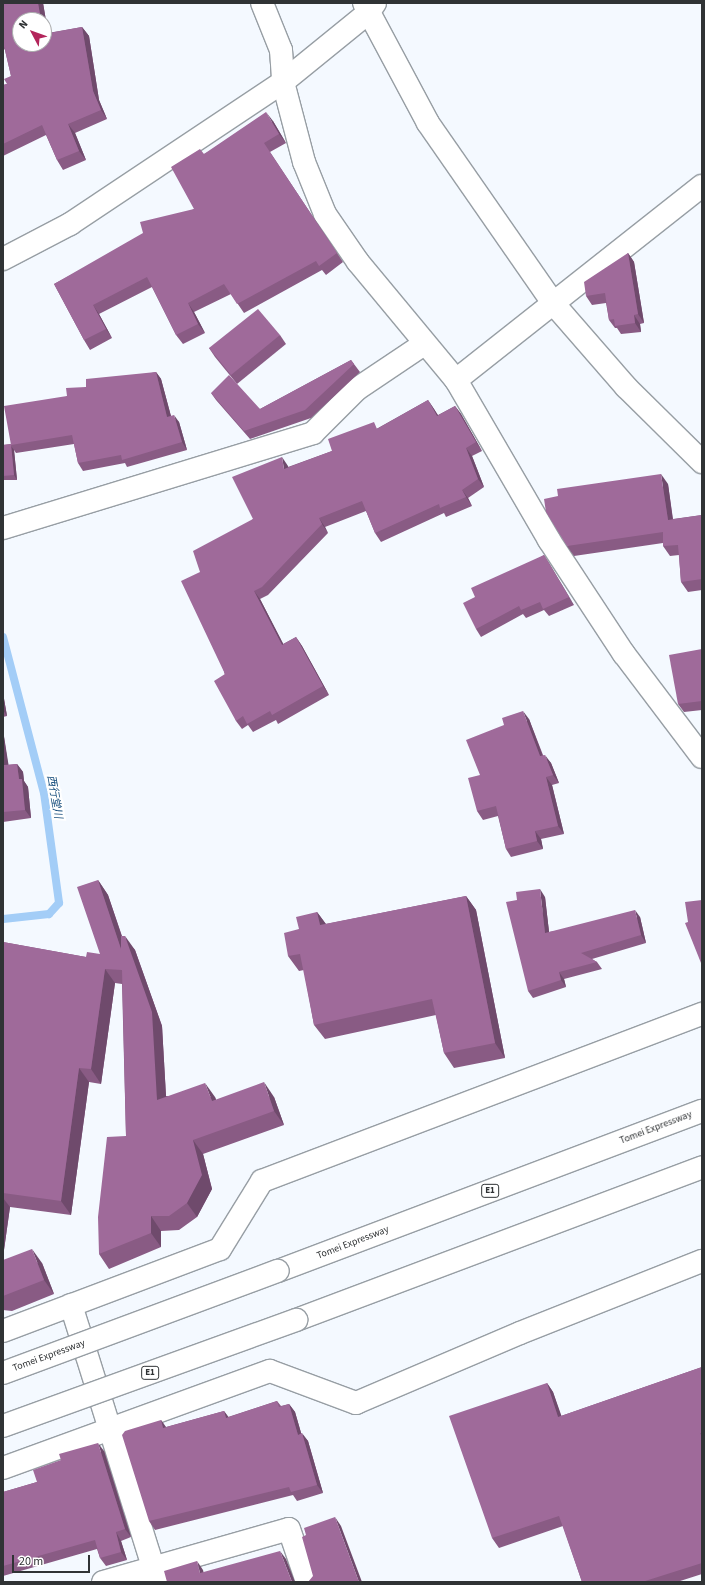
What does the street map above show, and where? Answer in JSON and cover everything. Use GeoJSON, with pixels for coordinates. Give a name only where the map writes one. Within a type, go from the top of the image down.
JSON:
{"type":"FeatureCollection","features":[{"type":"Feature","properties":{"kind":"main road"},"geometry":{"type":"LineString","coordinates":[[262,3],[281,50],[283,82],[304,162],[325,214],[358,262],[424,344],[456,380],[550,540],[624,654],[702,757]]}},
{"type":"Feature","properties":{"kind":"main road"},"geometry":{"type":"LineString","coordinates":[[3,259],[70,224],[283,82],[369,6],[428,123],[554,303],[626,387],[702,462]]}},
{"type":"Feature","properties":{"kind":"main road"},"geometry":{"type":"LineString","coordinates":[[456,380],[702,186]]}},
{"type":"Feature","properties":{"kind":"main road"},"geometry":{"type":"LineString","coordinates":[[3,528],[313,433],[356,388],[424,344]]}},
{"type":"Feature","properties":{"kind":"main road"},"geometry":{"type":"LineString","coordinates":[[3,1331],[220,1250],[262,1181],[702,1014]]}},
{"type":"Feature","properties":{"kind":"main road","name":"Tomei Expressway"},"geometry":{"type":"LineString","coordinates":[[3,1373],[702,1111]]}},
{"type":"Feature","properties":{"kind":"main road","name":"E1"},"geometry":{"type":"LineString","coordinates":[[3,1426],[296,1320],[702,1167]]}},
{"type":"Feature","properties":{"kind":"main road"},"geometry":{"type":"LineString","coordinates":[[3,1468],[270,1370],[356,1403],[520,1333],[702,1261]]}},
{"type":"Feature","properties":{"kind":"main road"},"geometry":{"type":"LineString","coordinates":[[71,1305],[112,1429],[156,1575]]}},
{"type":"Feature","properties":{"kind":"main road"},"geometry":{"type":"LineString","coordinates":[[102,1582],[156,1575],[289,1529],[307,1582]]}},
{"type":"Feature","properties":{"kind":"building"},"geometry":{"type":"Polygon","coordinates":[[[3,3],[38,3],[40,12],[12,12],[12,52],[52,52],[52,33],[82,27],[93,91],[101,110],[68,124],[79,151],[57,160],[42,125],[3,144],[3,85],[7,84],[4,79],[11,76],[3,42],[3,3]]]}},
{"type":"Feature","properties":{"kind":"building"},"geometry":{"type":"Polygon","coordinates":[[[266,112],[279,134],[264,143],[337,253],[319,266],[316,261],[237,304],[224,284],[188,303],[198,324],[176,335],[147,277],[93,305],[106,329],[84,340],[54,284],[143,233],[140,222],[194,209],[171,167],[200,149],[204,154],[266,112]]]}},
{"type":"Feature","properties":{"kind":"building"},"geometry":{"type":"Polygon","coordinates":[[[628,253],[638,314],[634,315],[635,323],[615,326],[614,319],[609,320],[605,293],[586,296],[584,282],[628,253]]]}},
{"type":"Feature","properties":{"kind":"building"},"geometry":{"type":"Polygon","coordinates":[[[258,309],[280,335],[231,375],[209,348],[258,309]]]}},
{"type":"Feature","properties":{"kind":"building"},"geometry":{"type":"Polygon","coordinates":[[[351,360],[354,364],[305,410],[244,431],[211,393],[229,375],[260,409],[351,360]]]}},
{"type":"Feature","properties":{"kind":"building"},"geometry":{"type":"Polygon","coordinates":[[[156,372],[167,417],[174,415],[182,442],[122,460],[121,455],[78,463],[72,435],[11,445],[4,406],[67,396],[66,388],[86,387],[86,379],[156,372]]]}},
{"type":"Feature","properties":{"kind":"building"},"geometry":{"type":"Polygon","coordinates":[[[428,400],[437,416],[455,406],[476,442],[466,448],[478,479],[462,490],[466,497],[440,508],[439,504],[375,533],[362,501],[319,518],[322,524],[262,587],[254,591],[282,645],[296,637],[323,686],[272,715],[270,711],[247,724],[243,716],[236,721],[214,681],[225,674],[181,581],[200,572],[193,551],[253,519],[232,477],[282,457],[284,469],[332,451],[328,439],[374,422],[377,429],[428,400]]]}},
{"type":"Feature","properties":{"kind":"building"},"geometry":{"type":"Polygon","coordinates":[[[11,444],[14,475],[3,476],[3,445],[11,444]]]}},
{"type":"Feature","properties":{"kind":"building"},"geometry":{"type":"Polygon","coordinates":[[[661,474],[668,520],[702,515],[702,579],[681,582],[678,545],[663,546],[663,532],[567,546],[546,512],[544,499],[558,496],[557,489],[661,474]]]}},
{"type":"Feature","properties":{"kind":"building"},"geometry":{"type":"Polygon","coordinates":[[[544,555],[569,597],[543,609],[540,602],[521,610],[519,606],[476,629],[463,603],[475,597],[471,588],[544,555]]]}},
{"type":"Feature","properties":{"kind":"building"},"geometry":{"type":"Polygon","coordinates":[[[702,649],[702,701],[678,704],[669,655],[702,649]]]}},
{"type":"Feature","properties":{"kind":"building"},"geometry":{"type":"Polygon","coordinates":[[[523,711],[540,756],[545,755],[553,775],[546,777],[558,826],[535,831],[537,841],[506,849],[496,806],[477,811],[468,778],[480,775],[466,740],[504,725],[502,718],[523,711]]]}},
{"type":"Feature","properties":{"kind":"building"},"geometry":{"type":"Polygon","coordinates":[[[3,759],[4,765],[17,764],[19,779],[22,779],[25,810],[3,812],[3,759]]]}},
{"type":"Feature","properties":{"kind":"building"},"geometry":{"type":"Polygon","coordinates":[[[98,880],[121,949],[121,936],[125,936],[152,1012],[157,1100],[205,1083],[212,1101],[264,1082],[274,1111],[193,1140],[202,1175],[187,1203],[169,1216],[151,1216],[151,1233],[99,1254],[98,1217],[107,1137],[126,1136],[122,970],[105,969],[91,1069],[79,1068],[61,1201],[3,1193],[3,942],[86,957],[87,952],[100,954],[77,887],[98,880]]]}},
{"type":"Feature","properties":{"kind":"building"},"geometry":{"type":"Polygon","coordinates":[[[540,889],[545,933],[635,910],[641,935],[581,953],[597,962],[559,972],[561,980],[528,991],[506,902],[517,900],[516,892],[540,889]]]}},
{"type":"Feature","properties":{"kind":"building"},"geometry":{"type":"Polygon","coordinates":[[[466,896],[495,1043],[444,1053],[432,999],[314,1025],[300,954],[288,956],[284,933],[299,929],[296,917],[317,912],[320,925],[466,896]]]}},
{"type":"Feature","properties":{"kind":"building"},"geometry":{"type":"Polygon","coordinates":[[[702,900],[701,963],[685,923],[688,922],[685,902],[702,900]]]}},
{"type":"Feature","properties":{"kind":"building"},"geometry":{"type":"Polygon","coordinates":[[[32,1249],[44,1280],[3,1296],[3,1260],[32,1249]]]}},
{"type":"Feature","properties":{"kind":"building"},"geometry":{"type":"Polygon","coordinates":[[[702,1367],[702,1433],[700,1433],[702,1437],[702,1563],[642,1582],[582,1582],[559,1516],[492,1538],[449,1416],[547,1383],[558,1417],[702,1367]]]}},
{"type":"Feature","properties":{"kind":"building"},"geometry":{"type":"Polygon","coordinates":[[[277,1401],[279,1407],[289,1404],[298,1435],[302,1433],[317,1485],[291,1492],[289,1487],[149,1521],[122,1435],[125,1431],[161,1420],[163,1428],[224,1411],[226,1418],[277,1401]]]}},
{"type":"Feature","properties":{"kind":"building"},"geometry":{"type":"Polygon","coordinates":[[[98,1443],[125,1529],[116,1532],[121,1552],[100,1558],[95,1540],[3,1566],[3,1492],[37,1482],[33,1470],[61,1460],[59,1454],[98,1443]]]}},
{"type":"Feature","properties":{"kind":"building"},"geometry":{"type":"Polygon","coordinates":[[[335,1517],[359,1582],[308,1582],[313,1576],[302,1537],[306,1535],[304,1528],[335,1517]]]}},
{"type":"Feature","properties":{"kind":"building"},"geometry":{"type":"Polygon","coordinates":[[[280,1551],[292,1582],[167,1582],[164,1571],[197,1561],[200,1573],[280,1551]]]}},
{"type":"Feature","properties":{"kind":"waterway","name":"西行堂川"},"geometry":{"type":"LineString","coordinates":[[3,637],[44,793],[59,903],[49,914],[3,919]]}}]}
